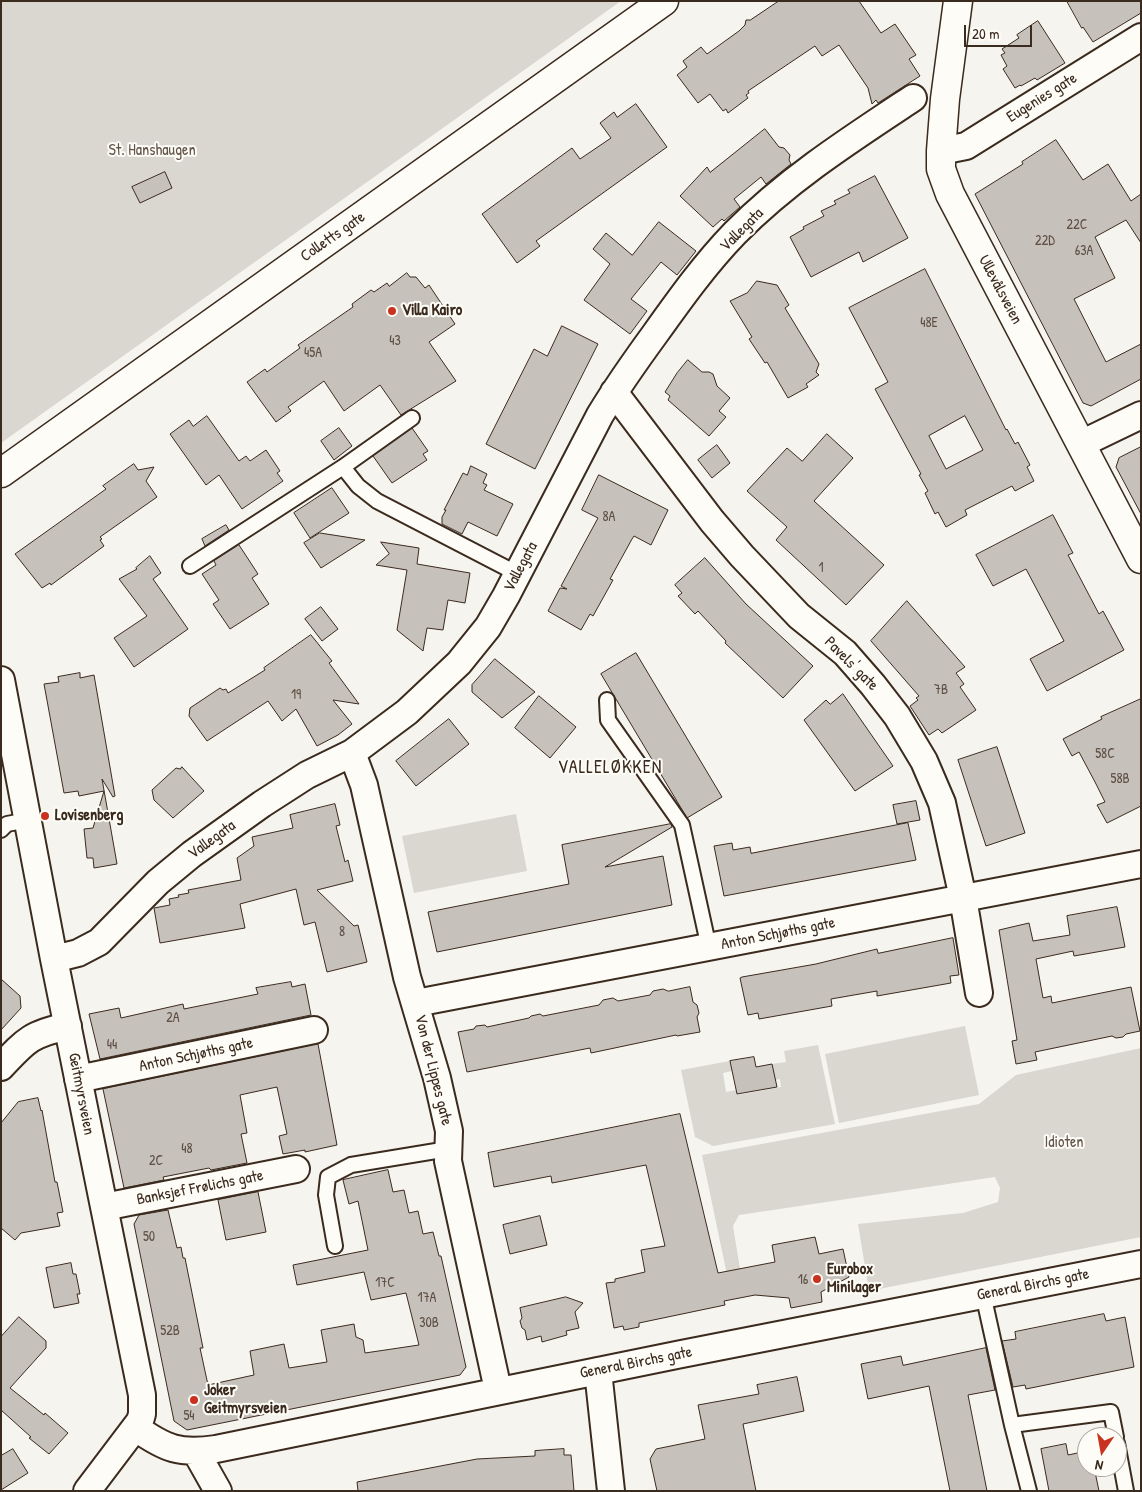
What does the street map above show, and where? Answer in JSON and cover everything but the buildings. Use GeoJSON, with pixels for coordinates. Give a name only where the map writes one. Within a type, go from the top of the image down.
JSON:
{"type":"FeatureCollection","features":[{"type":"Feature","properties":{"kind":"main road","name":"Colletts gate"},"geometry":{"type":"LineString","coordinates":[[1,473],[664,1]]}},
{"type":"Feature","properties":{"kind":"main road","name":"Ullevålsveien"},"geometry":{"type":"LineString","coordinates":[[958,1],[945,99],[941,169],[950,194],[1141,559]]}},
{"type":"Feature","properties":{"kind":"street","name":"Eugenies gate"},"geometry":{"type":"LineString","coordinates":[[941,151],[966,146],[1141,37]]}},
{"type":"Feature","properties":{"kind":"street","name":"Vallegata"},"geometry":{"type":"LineString","coordinates":[[54,959],[78,953],[99,942],[158,882],[192,854],[307,775],[352,753],[407,712],[459,663],[488,627],[614,392],[699,275],[735,233],[781,192],[838,147],[913,98]]}},
{"type":"Feature","properties":{"kind":"street","name":"Pavels' gate"},"geometry":{"type":"LineString","coordinates":[[614,392],[712,521],[799,616],[845,653],[873,685],[896,716],[924,761],[942,803],[963,898],[979,993]]}},
{"type":"Feature","properties":{"kind":"street"},"geometry":{"type":"LineString","coordinates":[[1081,444],[1141,415]]}},
{"type":"Feature","properties":{"kind":"street","name":"Geitmyrsveien"},"geometry":{"type":"LineString","coordinates":[[1,680],[54,959],[142,1395],[142,1414],[136,1428],[87,1491]]}},
{"type":"Feature","properties":{"kind":"street","name":"Von der Lippes gate"},"geometry":{"type":"LineString","coordinates":[[352,753],[364,785],[407,977],[438,1078],[449,1131],[448,1162],[498,1390]]}},
{"type":"Feature","properties":{"kind":"street","name":"Anton Schjøths gate"},"geometry":{"type":"LineString","coordinates":[[416,1003],[1141,864]]}},
{"type":"Feature","properties":{"kind":"street"},"geometry":{"type":"LineString","coordinates":[[1,1067],[24,1042],[37,1034],[68,1026]]}},
{"type":"Feature","properties":{"kind":"street","name":"Anton Schjøths gate"},"geometry":{"type":"LineString","coordinates":[[78,1079],[314,1030]]}},
{"type":"Feature","properties":{"kind":"street","name":"Banksjef Frølichs gate"},"geometry":{"type":"LineString","coordinates":[[104,1207],[296,1169]]}},
{"type":"Feature","properties":{"kind":"street","name":"General Birchs gate"},"geometry":{"type":"LineString","coordinates":[[136,1428],[151,1439],[175,1449],[196,1452],[216,1449],[498,1390],[1141,1264]]}},
{"type":"Feature","properties":{"kind":"street"},"geometry":{"type":"LineString","coordinates":[[598,1371],[611,1491]]}},
{"type":"Feature","properties":{"kind":"street"},"geometry":{"type":"LineString","coordinates":[[196,1452],[218,1491]]}},
{"type":"Feature","properties":{"kind":"lane"},"geometry":{"type":"LineString","coordinates":[[190,566],[343,467],[412,418]]}},
{"type":"Feature","properties":{"kind":"lane"},"geometry":{"type":"LineString","coordinates":[[343,467],[358,486],[376,501],[518,574]]}},
{"type":"Feature","properties":{"kind":"lane"},"geometry":{"type":"LineString","coordinates":[[607,700],[608,720],[682,825],[709,948]]}},
{"type":"Feature","properties":{"kind":"lane"},"geometry":{"type":"LineString","coordinates":[[1,830],[7,824],[28,820]]}},
{"type":"Feature","properties":{"kind":"lane"},"geometry":{"type":"LineString","coordinates":[[335,1246],[326,1195],[328,1177],[351,1165],[448,1149]]}},
{"type":"Feature","properties":{"kind":"lane"},"geometry":{"type":"LineString","coordinates":[[983,1294],[1028,1491]]}},
{"type":"Feature","properties":{"kind":"lane"},"geometry":{"type":"LineString","coordinates":[[1012,1425],[1111,1412],[1114,1427]]}},
{"type":"Feature","properties":{"kind":"lane"},"geometry":{"type":"LineString","coordinates":[[1123,1477],[1126,1491]]}},
{"type":"Feature","properties":{"kind":"green space","name":"St. Hanshaugen"},"geometry":{"type":"Polygon","coordinates":[[[1,1],[621,1],[1,443],[1,1]]]}},
{"type":"Feature","properties":{"kind":"green space"},"geometry":{"type":"Polygon","coordinates":[[[516,814],[527,871],[414,893],[402,836],[516,814]]]}},
{"type":"Feature","properties":{"kind":"green space"},"geometry":{"type":"Polygon","coordinates":[[[965,1026],[979,1095],[839,1123],[825,1054],[965,1026]]]}},
{"type":"Feature","properties":{"kind":"green space"},"geometry":{"type":"Polygon","coordinates":[[[818,1045],[835,1124],[713,1146],[695,1137],[681,1070],[730,1061],[732,1071],[723,1073],[726,1092],[736,1090],[738,1095],[781,1087],[780,1079],[775,1080],[772,1064],[786,1062],[784,1051],[818,1045]]]}},
{"type":"Feature","properties":{"kind":"green space","name":"Idioten"},"geometry":{"type":"Polygon","coordinates":[[[1141,1048],[1141,1237],[869,1291],[858,1224],[963,1213],[998,1202],[1000,1188],[995,1177],[739,1215],[733,1226],[740,1269],[727,1275],[702,1155],[979,1104],[1016,1075],[1141,1048]]]}},
{"type":"Feature","properties":{"kind":"place","name":"Villa Kairo"},"geometry":{"type":"Point","coordinates":[392,311]}},
{"type":"Feature","properties":{"kind":"place","name":"Lovisenberg"},"geometry":{"type":"Point","coordinates":[45,816]}},
{"type":"Feature","properties":{"kind":"place","name":"Eurobox Minilager"},"geometry":{"type":"Point","coordinates":[817,1279]}},
{"type":"Feature","properties":{"kind":"place","name":"Joker Geitmyrsveien"},"geometry":{"type":"Point","coordinates":[194,1400]}},
{"type":"Feature","properties":{"kind":"district","name":"VALLELØKKEN"},"geometry":{"type":"Point","coordinates":[610,768]}}]}
